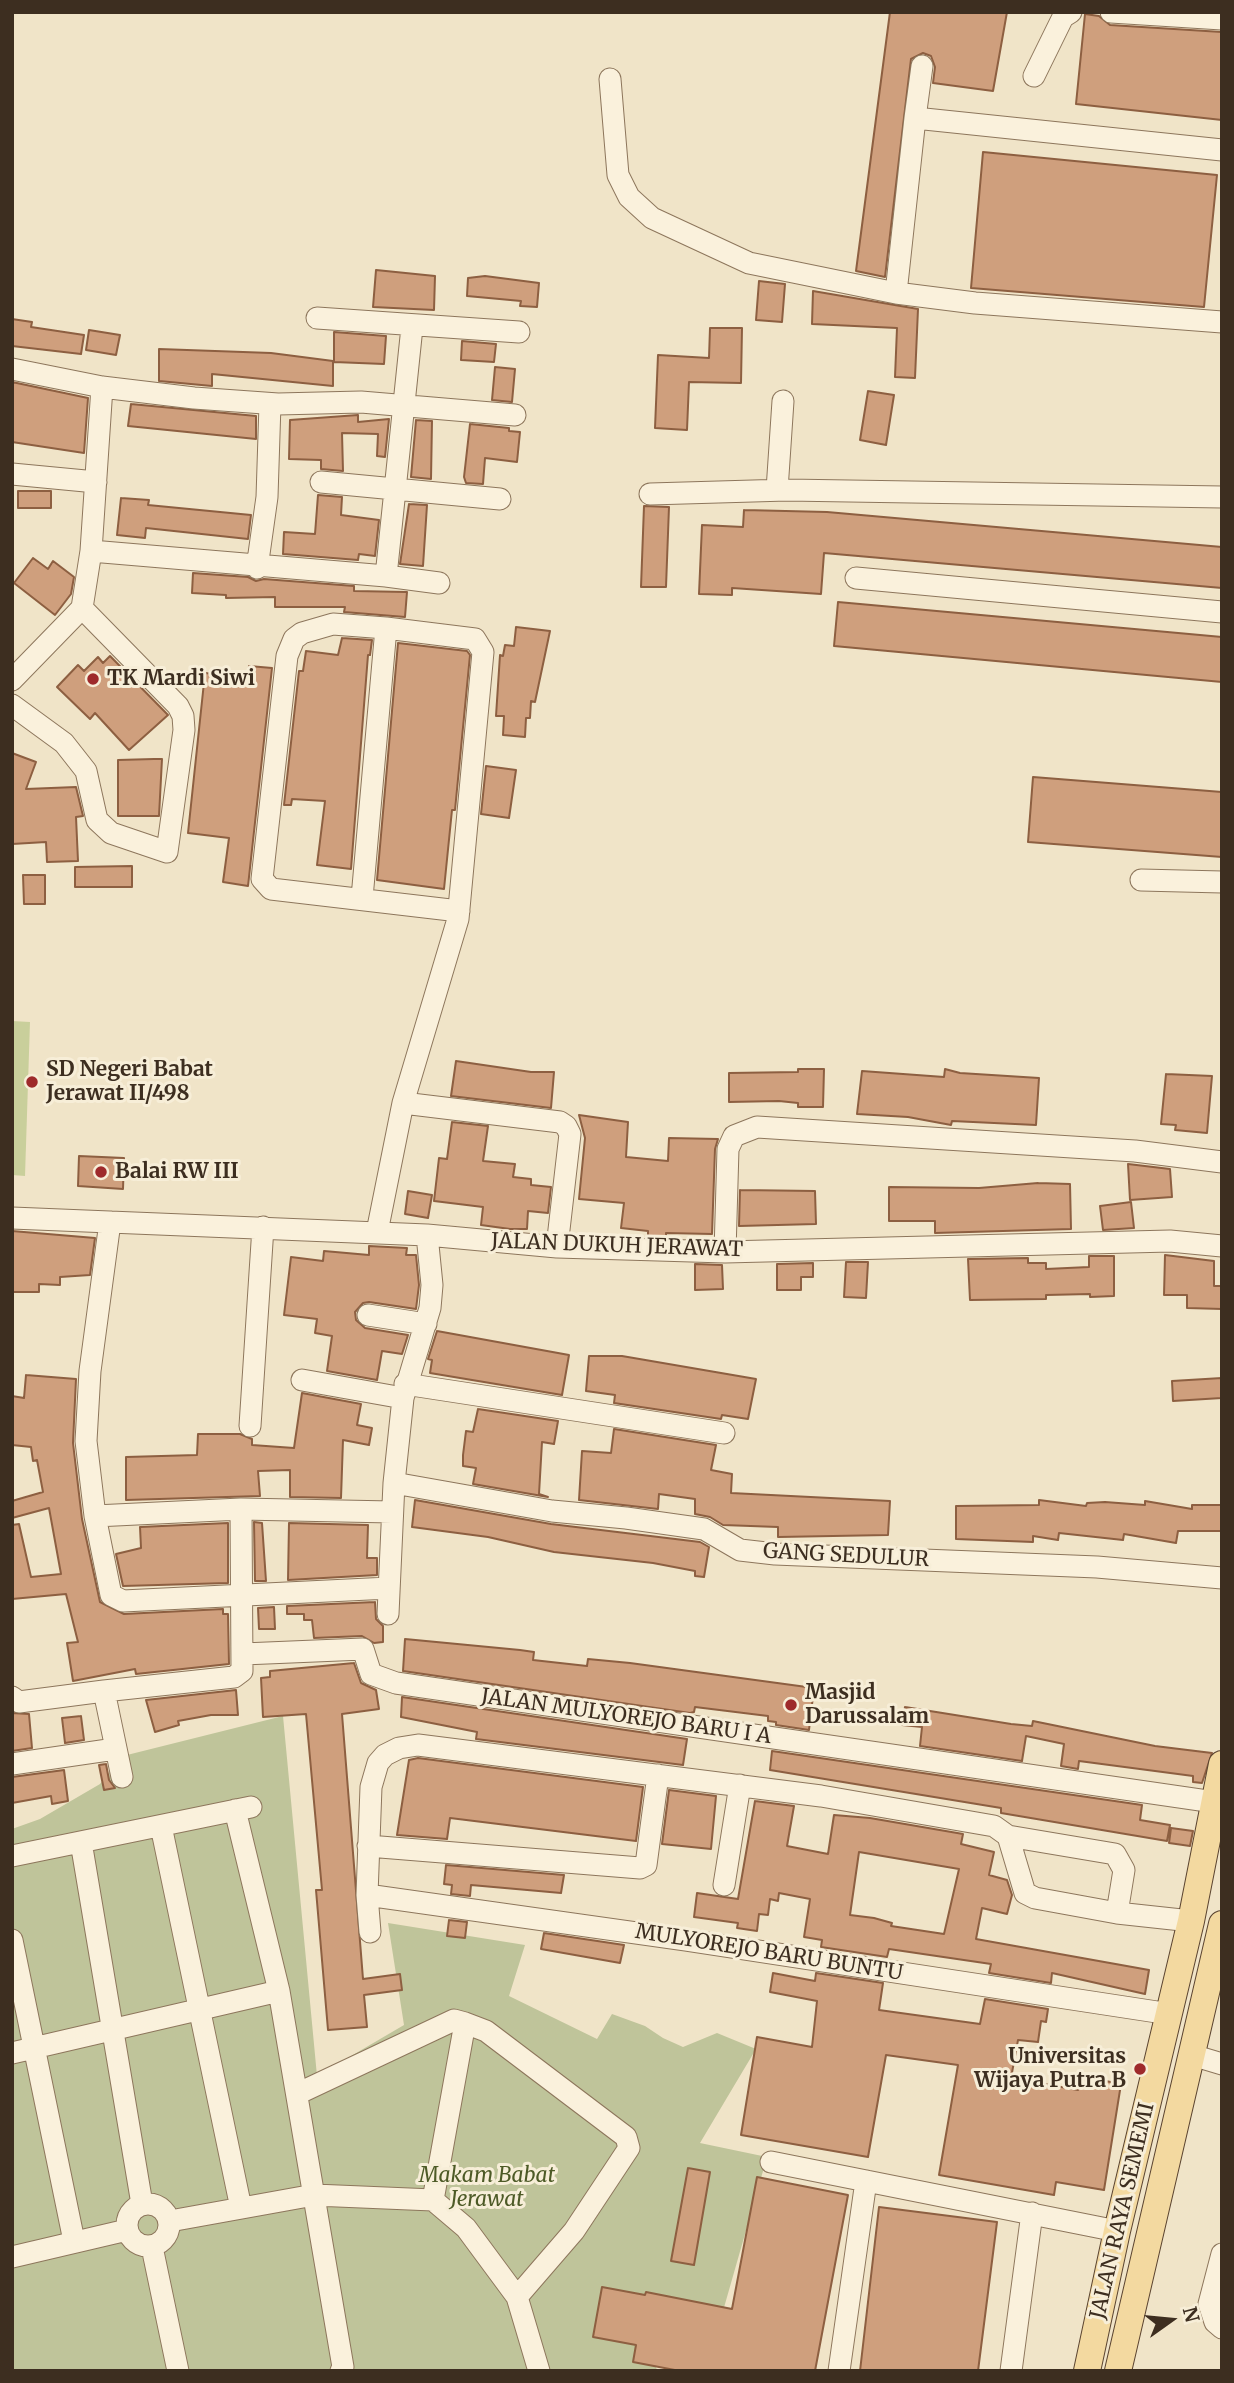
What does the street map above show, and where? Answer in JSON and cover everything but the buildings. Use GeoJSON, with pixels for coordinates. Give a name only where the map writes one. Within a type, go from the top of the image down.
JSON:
{"type":"FeatureCollection","features":[{"type":"Feature","properties":{"kind":"main road","name":"JALAN RAYA SEMEMI"},"geometry":{"type":"LineString","coordinates":[[1087,2371],[1098,2226],[1157,2013],[1191,1920],[1201,1799],[1222,1764]]}},
{"type":"Feature","properties":{"kind":"main road","name":"JALAN RAYA SEMEMI"},"geometry":{"type":"LineString","coordinates":[[1118,2371],[1222,1924]]}},
{"type":"Feature","properties":{"kind":"main road"},"geometry":{"type":"LineString","coordinates":[[1098,2226],[1148,2235]]}},
{"type":"Feature","properties":{"kind":"street"},"geometry":{"type":"LineString","coordinates":[[1034,76],[1063,17],[1071,12]]}},
{"type":"Feature","properties":{"kind":"street"},"geometry":{"type":"LineString","coordinates":[[1111,12],[1222,19]]}},
{"type":"Feature","properties":{"kind":"street"},"geometry":{"type":"LineString","coordinates":[[896,293],[922,66]]}},
{"type":"Feature","properties":{"kind":"street"},"geometry":{"type":"LineString","coordinates":[[610,79],[618,175],[629,197],[652,218],[748,263],[896,293],[975,303],[1222,322]]}},
{"type":"Feature","properties":{"kind":"street"},"geometry":{"type":"LineString","coordinates":[[915,118],[1222,150]]}},
{"type":"Feature","properties":{"kind":"street"},"geometry":{"type":"LineString","coordinates":[[317,318],[412,327],[519,332]]}},
{"type":"Feature","properties":{"kind":"street"},"geometry":{"type":"LineString","coordinates":[[386,576],[412,327]]}},
{"type":"Feature","properties":{"kind":"street"},"geometry":{"type":"LineString","coordinates":[[12,369],[102,387],[270,404],[361,402],[514,415]]}},
{"type":"Feature","properties":{"kind":"street"},"geometry":{"type":"LineString","coordinates":[[12,680],[82,608],[91,551],[102,387]]}},
{"type":"Feature","properties":{"kind":"street"},"geometry":{"type":"LineString","coordinates":[[776,490],[783,401]]}},
{"type":"Feature","properties":{"kind":"street"},"geometry":{"type":"LineString","coordinates":[[257,568],[267,497],[270,404]]}},
{"type":"Feature","properties":{"kind":"street"},"geometry":{"type":"LineString","coordinates":[[12,474],[96,482]]}},
{"type":"Feature","properties":{"kind":"street"},"geometry":{"type":"LineString","coordinates":[[321,482],[500,499]]}},
{"type":"Feature","properties":{"kind":"street"},"geometry":{"type":"LineString","coordinates":[[650,494],[776,490],[1222,497]]}},
{"type":"Feature","properties":{"kind":"street"},"geometry":{"type":"LineString","coordinates":[[91,551],[257,568],[333,570],[439,583]]}},
{"type":"Feature","properties":{"kind":"street"},"geometry":{"type":"LineString","coordinates":[[856,578],[1222,612]]}},
{"type":"Feature","properties":{"kind":"street"},"geometry":{"type":"LineString","coordinates":[[12,705],[64,743],[86,771],[97,820],[111,833],[167,852],[184,730],[183,716],[178,706],[82,608]]}},
{"type":"Feature","properties":{"kind":"street"},"geometry":{"type":"LineString","coordinates":[[377,1232],[403,1103],[459,911],[483,652],[475,639],[386,628],[326,625],[302,633],[290,646],[262,880],[271,889],[459,911]]}},
{"type":"Feature","properties":{"kind":"street"},"geometry":{"type":"LineString","coordinates":[[362,898],[386,628]]}},
{"type":"Feature","properties":{"kind":"street"},"geometry":{"type":"LineString","coordinates":[[1140,880],[1222,882]]}},
{"type":"Feature","properties":{"kind":"street"},"geometry":{"type":"LineString","coordinates":[[403,1103],[560,1122],[566,1126],[570,1134],[557,1247]]}},
{"type":"Feature","properties":{"kind":"street"},"geometry":{"type":"LineString","coordinates":[[725,1252],[728,1149],[734,1136],[757,1127],[1154,1152],[1222,1162]]}},
{"type":"Feature","properties":{"kind":"street","name":"JALAN DUKUH JERAWAT"},"geometry":{"type":"LineString","coordinates":[[12,1218],[377,1232],[557,1247],[725,1252],[1170,1241],[1222,1247]]}},
{"type":"Feature","properties":{"kind":"street"},"geometry":{"type":"LineString","coordinates":[[110,1222],[90,1371],[86,1441],[95,1516],[111,1595],[117,1600],[388,1588]]}},
{"type":"Feature","properties":{"kind":"street"},"geometry":{"type":"LineString","coordinates":[[250,1426],[263,1227]]}},
{"type":"Feature","properties":{"kind":"street"},"geometry":{"type":"LineString","coordinates":[[388,1614],[394,1483],[404,1391],[426,1324],[432,1285],[427,1235]]}},
{"type":"Feature","properties":{"kind":"street"},"geometry":{"type":"LineString","coordinates":[[368,1315],[426,1324]]}},
{"type":"Feature","properties":{"kind":"street"},"geometry":{"type":"LineString","coordinates":[[302,1380],[724,1433]]}},
{"type":"Feature","properties":{"kind":"street","name":"GANG SEDULUR"},"geometry":{"type":"LineString","coordinates":[[394,1483],[552,1511],[626,1518],[704,1530],[740,1550],[775,1554],[1097,1567],[1222,1578]]}},
{"type":"Feature","properties":{"kind":"street"},"geometry":{"type":"LineString","coordinates":[[95,1516],[241,1509],[392,1511]]}},
{"type":"Feature","properties":{"kind":"street"},"geometry":{"type":"LineString","coordinates":[[12,1697],[19,1702],[234,1677],[242,1671],[241,1509]]}},
{"type":"Feature","properties":{"kind":"street","name":"JALAN MULYOREJO BARU I A"},"geometry":{"type":"LineString","coordinates":[[243,1654],[363,1650],[371,1674],[396,1683],[1201,1799]]}},
{"type":"Feature","properties":{"kind":"street"},"geometry":{"type":"LineString","coordinates":[[104,1691],[122,1777]]}},
{"type":"Feature","properties":{"kind":"street"},"geometry":{"type":"LineString","coordinates":[[370,1932],[367,1895],[371,1787],[378,1763],[399,1748],[418,1745],[740,1786],[994,1826],[1008,1836],[1115,1854],[1124,1870],[1117,1913]]}},
{"type":"Feature","properties":{"kind":"street"},"geometry":{"type":"LineString","coordinates":[[12,1764],[116,1749]]}},
{"type":"Feature","properties":{"kind":"street"},"geometry":{"type":"LineString","coordinates":[[368,1846],[640,1868],[646,1864],[659,1775]]}},
{"type":"Feature","properties":{"kind":"street"},"geometry":{"type":"LineString","coordinates":[[724,1885],[740,1786]]}},
{"type":"Feature","properties":{"kind":"street"},"geometry":{"type":"LineString","coordinates":[[12,1856],[243,1808],[297,2094],[343,2367],[341,2371]]}},
{"type":"Feature","properties":{"kind":"street"},"geometry":{"type":"LineString","coordinates":[[161,1826],[241,2208]]}},
{"type":"Feature","properties":{"kind":"street"},"geometry":{"type":"LineString","coordinates":[[1008,1836],[1025,1893],[1035,1898],[1117,1913],[1191,1920]]}},
{"type":"Feature","properties":{"kind":"street"},"geometry":{"type":"LineString","coordinates":[[81,1842],[142,2204]]}},
{"type":"Feature","properties":{"kind":"street","name":"MULYOREJO BARU BUNTU"},"geometry":{"type":"LineString","coordinates":[[367,1895],[687,1940],[1157,2013]]}},
{"type":"Feature","properties":{"kind":"street"},"geometry":{"type":"LineString","coordinates":[[12,1940],[74,2241]]}},
{"type":"Feature","properties":{"kind":"street"},"geometry":{"type":"LineString","coordinates":[[12,2053],[279,1991]]}},
{"type":"Feature","properties":{"kind":"street"},"geometry":{"type":"LineString","coordinates":[[297,2094],[454,2020],[486,2031],[626,2137],[629,2144],[626,2153],[574,2231],[517,2297]]}},
{"type":"Feature","properties":{"kind":"street"},"geometry":{"type":"LineString","coordinates":[[433,2200],[465,2023]]}},
{"type":"Feature","properties":{"kind":"street"},"geometry":{"type":"LineString","coordinates":[[1192,2055],[1222,2064]]}},
{"type":"Feature","properties":{"kind":"street"},"geometry":{"type":"LineString","coordinates":[[771,2162],[1098,2226]]}},
{"type":"Feature","properties":{"kind":"street"},"geometry":{"type":"LineString","coordinates":[[839,2371],[866,2181]]}},
{"type":"Feature","properties":{"kind":"street"},"geometry":{"type":"LineString","coordinates":[[170,2221],[314,2195],[433,2200],[466,2228],[517,2297],[539,2371]]}},
{"type":"Feature","properties":{"kind":"street"},"geometry":{"type":"LineString","coordinates":[[142,2204],[160,2207],[170,2221],[166,2238],[152,2246],[136,2243],[127,2230],[130,2214],[142,2204]]}},
{"type":"Feature","properties":{"kind":"street"},"geometry":{"type":"LineString","coordinates":[[1011,2371],[1032,2213]]}},
{"type":"Feature","properties":{"kind":"street"},"geometry":{"type":"LineString","coordinates":[[12,2257],[127,2230]]}},
{"type":"Feature","properties":{"kind":"street"},"geometry":{"type":"LineString","coordinates":[[152,2246],[178,2371]]}},
{"type":"Feature","properties":{"kind":"street"},"geometry":{"type":"LineString","coordinates":[[1222,2254],[1209,2304],[1215,2322],[1222,2328]]}},
{"type":"Feature","properties":{"kind":"green space"},"geometry":{"type":"Polygon","coordinates":[[[12,1021],[30,1022],[25,1176],[12,1175],[12,1021]]]}},
{"type":"Feature","properties":{"kind":"green space","name":"Makam Babat Jerawat"},"geometry":{"type":"Polygon","coordinates":[[[283,1716],[317,2076],[404,2025],[388,1923],[525,1945],[509,1996],[597,2039],[612,2014],[645,2026],[683,2047],[717,2033],[756,2049],[700,2143],[767,2157],[721,2318],[642,2303],[657,2371],[12,2371],[12,1829],[40,1819],[100,1784],[123,1756],[283,1716]]]}},
{"type":"Feature","properties":{"kind":"place","name":"TK Mardi Siwi"},"geometry":{"type":"Point","coordinates":[93,679]}},
{"type":"Feature","properties":{"kind":"place","name":"SD Negeri Babat Jerawat II/498"},"geometry":{"type":"Point","coordinates":[32,1082]}},
{"type":"Feature","properties":{"kind":"place","name":"Balai RW III"},"geometry":{"type":"Point","coordinates":[101,1172]}},
{"type":"Feature","properties":{"kind":"place","name":"Masjid Darussalam"},"geometry":{"type":"Point","coordinates":[791,1705]}},
{"type":"Feature","properties":{"kind":"place","name":"Universitas Wijaya Putra B"},"geometry":{"type":"Point","coordinates":[1140,2069]}}]}
